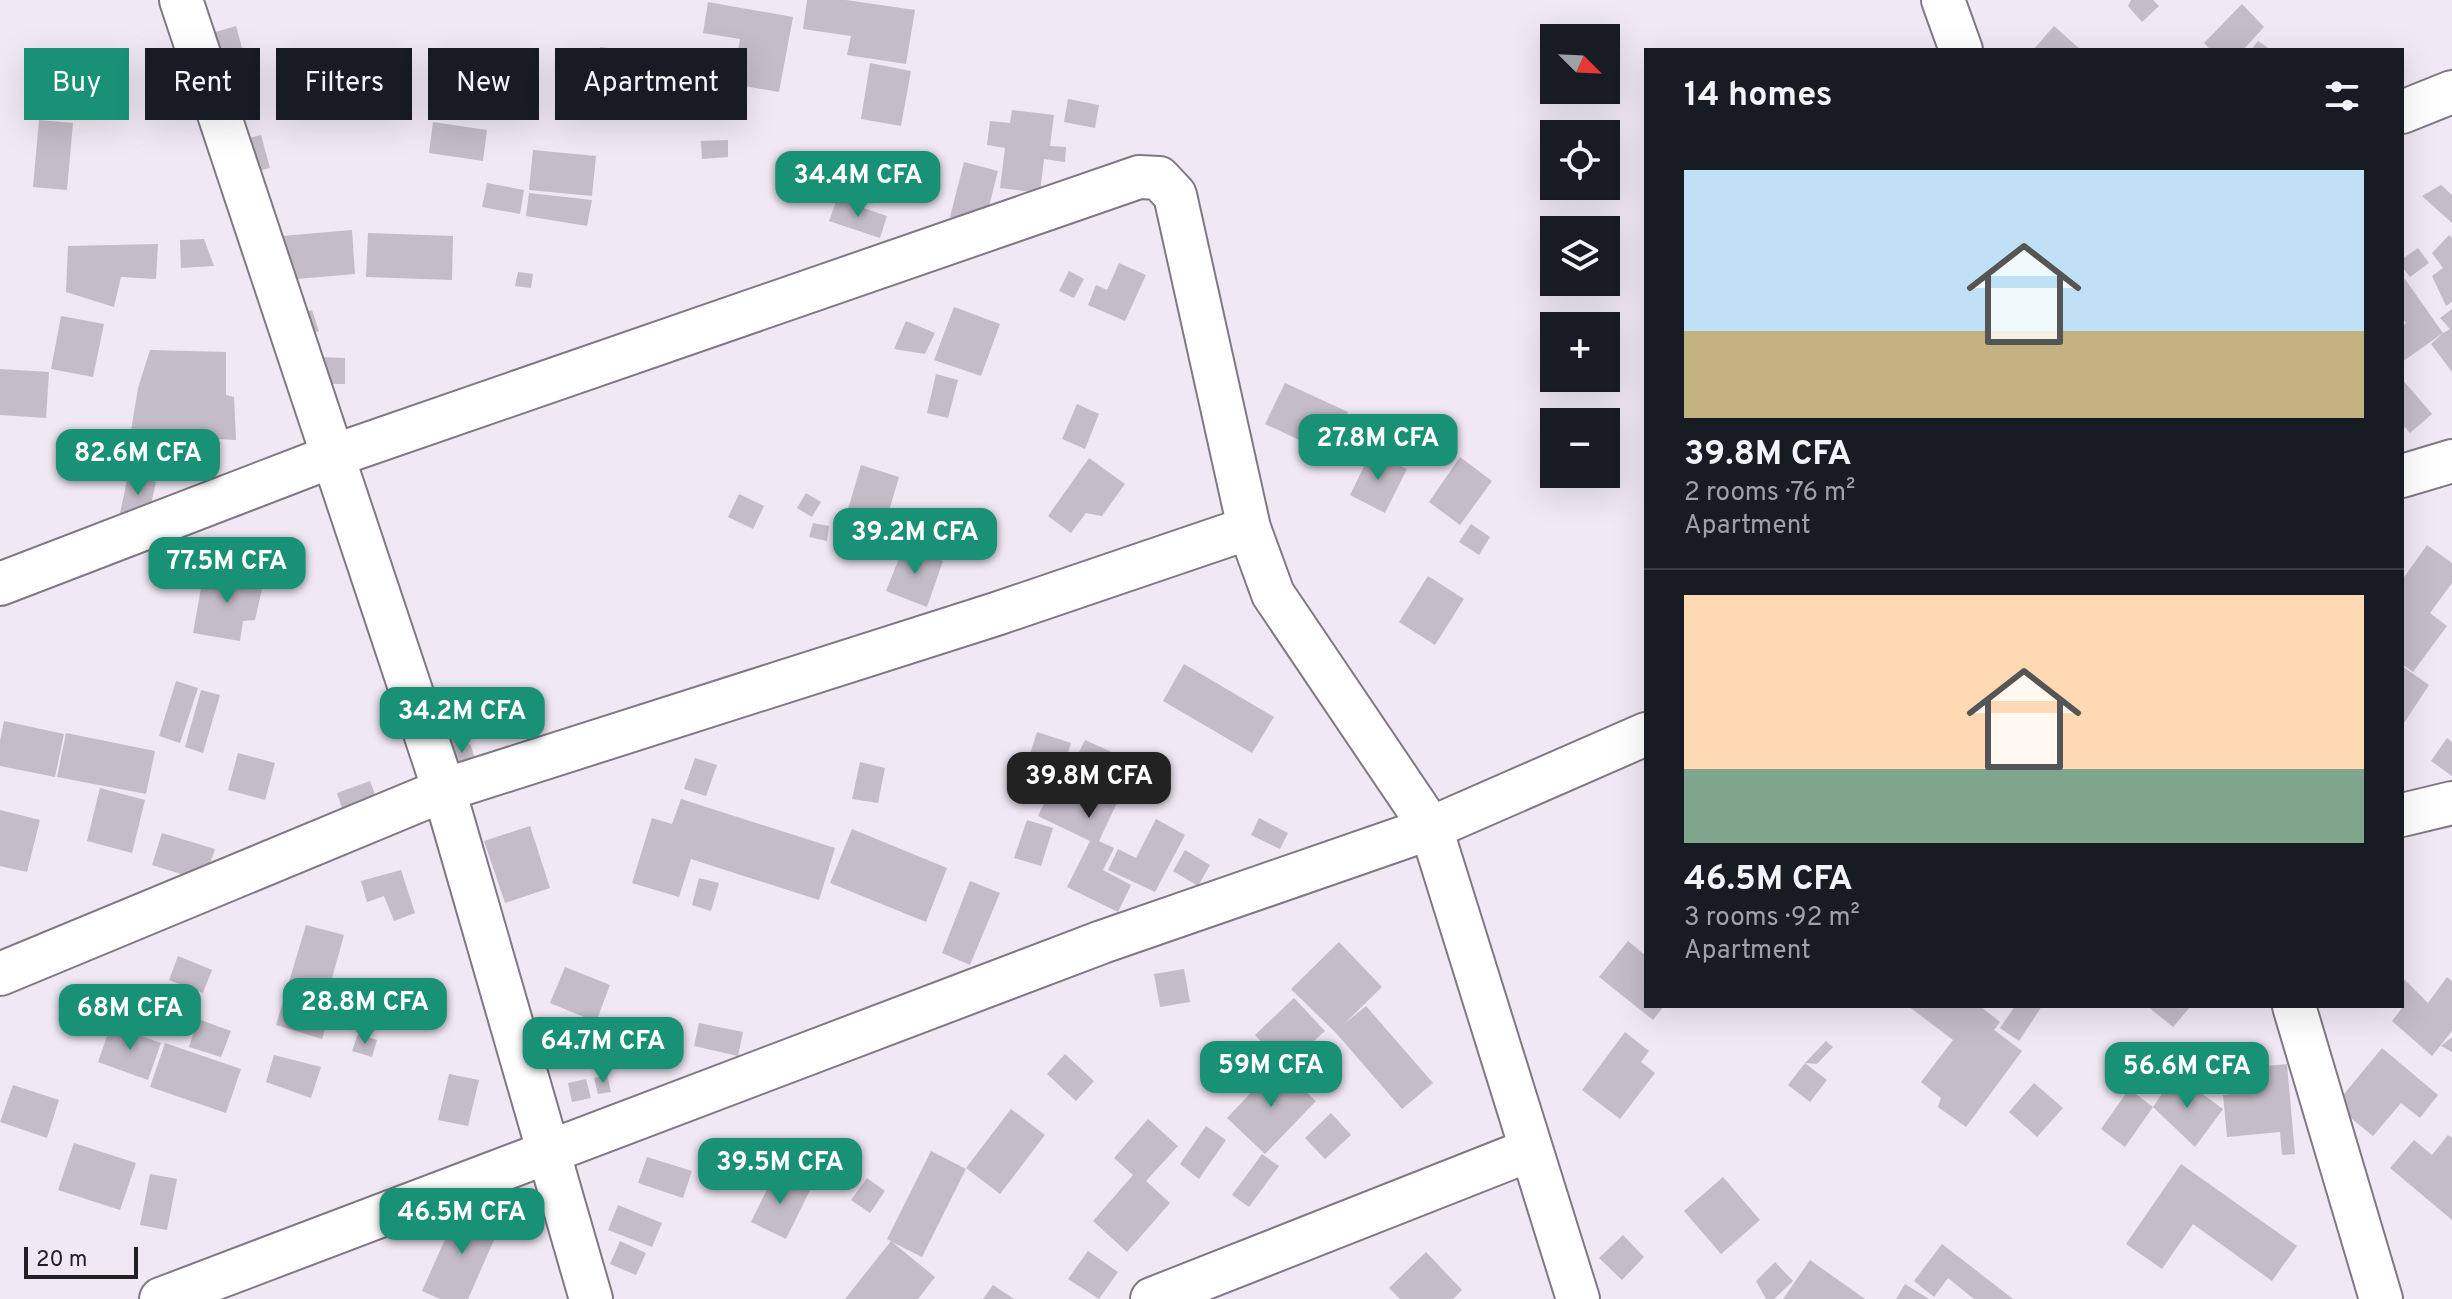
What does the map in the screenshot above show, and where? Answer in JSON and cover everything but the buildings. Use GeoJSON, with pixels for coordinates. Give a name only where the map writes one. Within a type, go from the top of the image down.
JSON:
{"type":"FeatureCollection","features":[{"type":"Feature","properties":{"kind":"street"},"geometry":{"type":"LineString","coordinates":[[181,0],[444,790],[591,1299]]}},
{"type":"Feature","properties":{"kind":"street"},"geometry":{"type":"LineString","coordinates":[[1943,0],[1960,48]]}},
{"type":"Feature","properties":{"kind":"street"},"geometry":{"type":"LineString","coordinates":[[2404,111],[2452,92]]}},
{"type":"Feature","properties":{"kind":"street"},"geometry":{"type":"LineString","coordinates":[[0,584],[333,456],[1139,177],[1159,178],[1175,195],[1249,528],[1273,594],[1431,828],[1578,1299]]}},
{"type":"Feature","properties":{"kind":"street"},"geometry":{"type":"LineString","coordinates":[[2404,475],[2452,461]]}},
{"type":"Feature","properties":{"kind":"street"},"geometry":{"type":"LineString","coordinates":[[0,974],[444,790],[996,614],[1249,528]]}},
{"type":"Feature","properties":{"kind":"street"},"geometry":{"type":"LineString","coordinates":[[161,1299],[1102,942],[1431,828],[1644,735]]}},
{"type":"Feature","properties":{"kind":"street"},"geometry":{"type":"LineString","coordinates":[[2404,815],[2452,803]]}},
{"type":"Feature","properties":{"kind":"street"},"geometry":{"type":"LineString","coordinates":[[2295,1008],[2381,1299]]}},
{"type":"Feature","properties":{"kind":"street"},"geometry":{"type":"LineString","coordinates":[[1152,1299],[1530,1150]]}}]}
